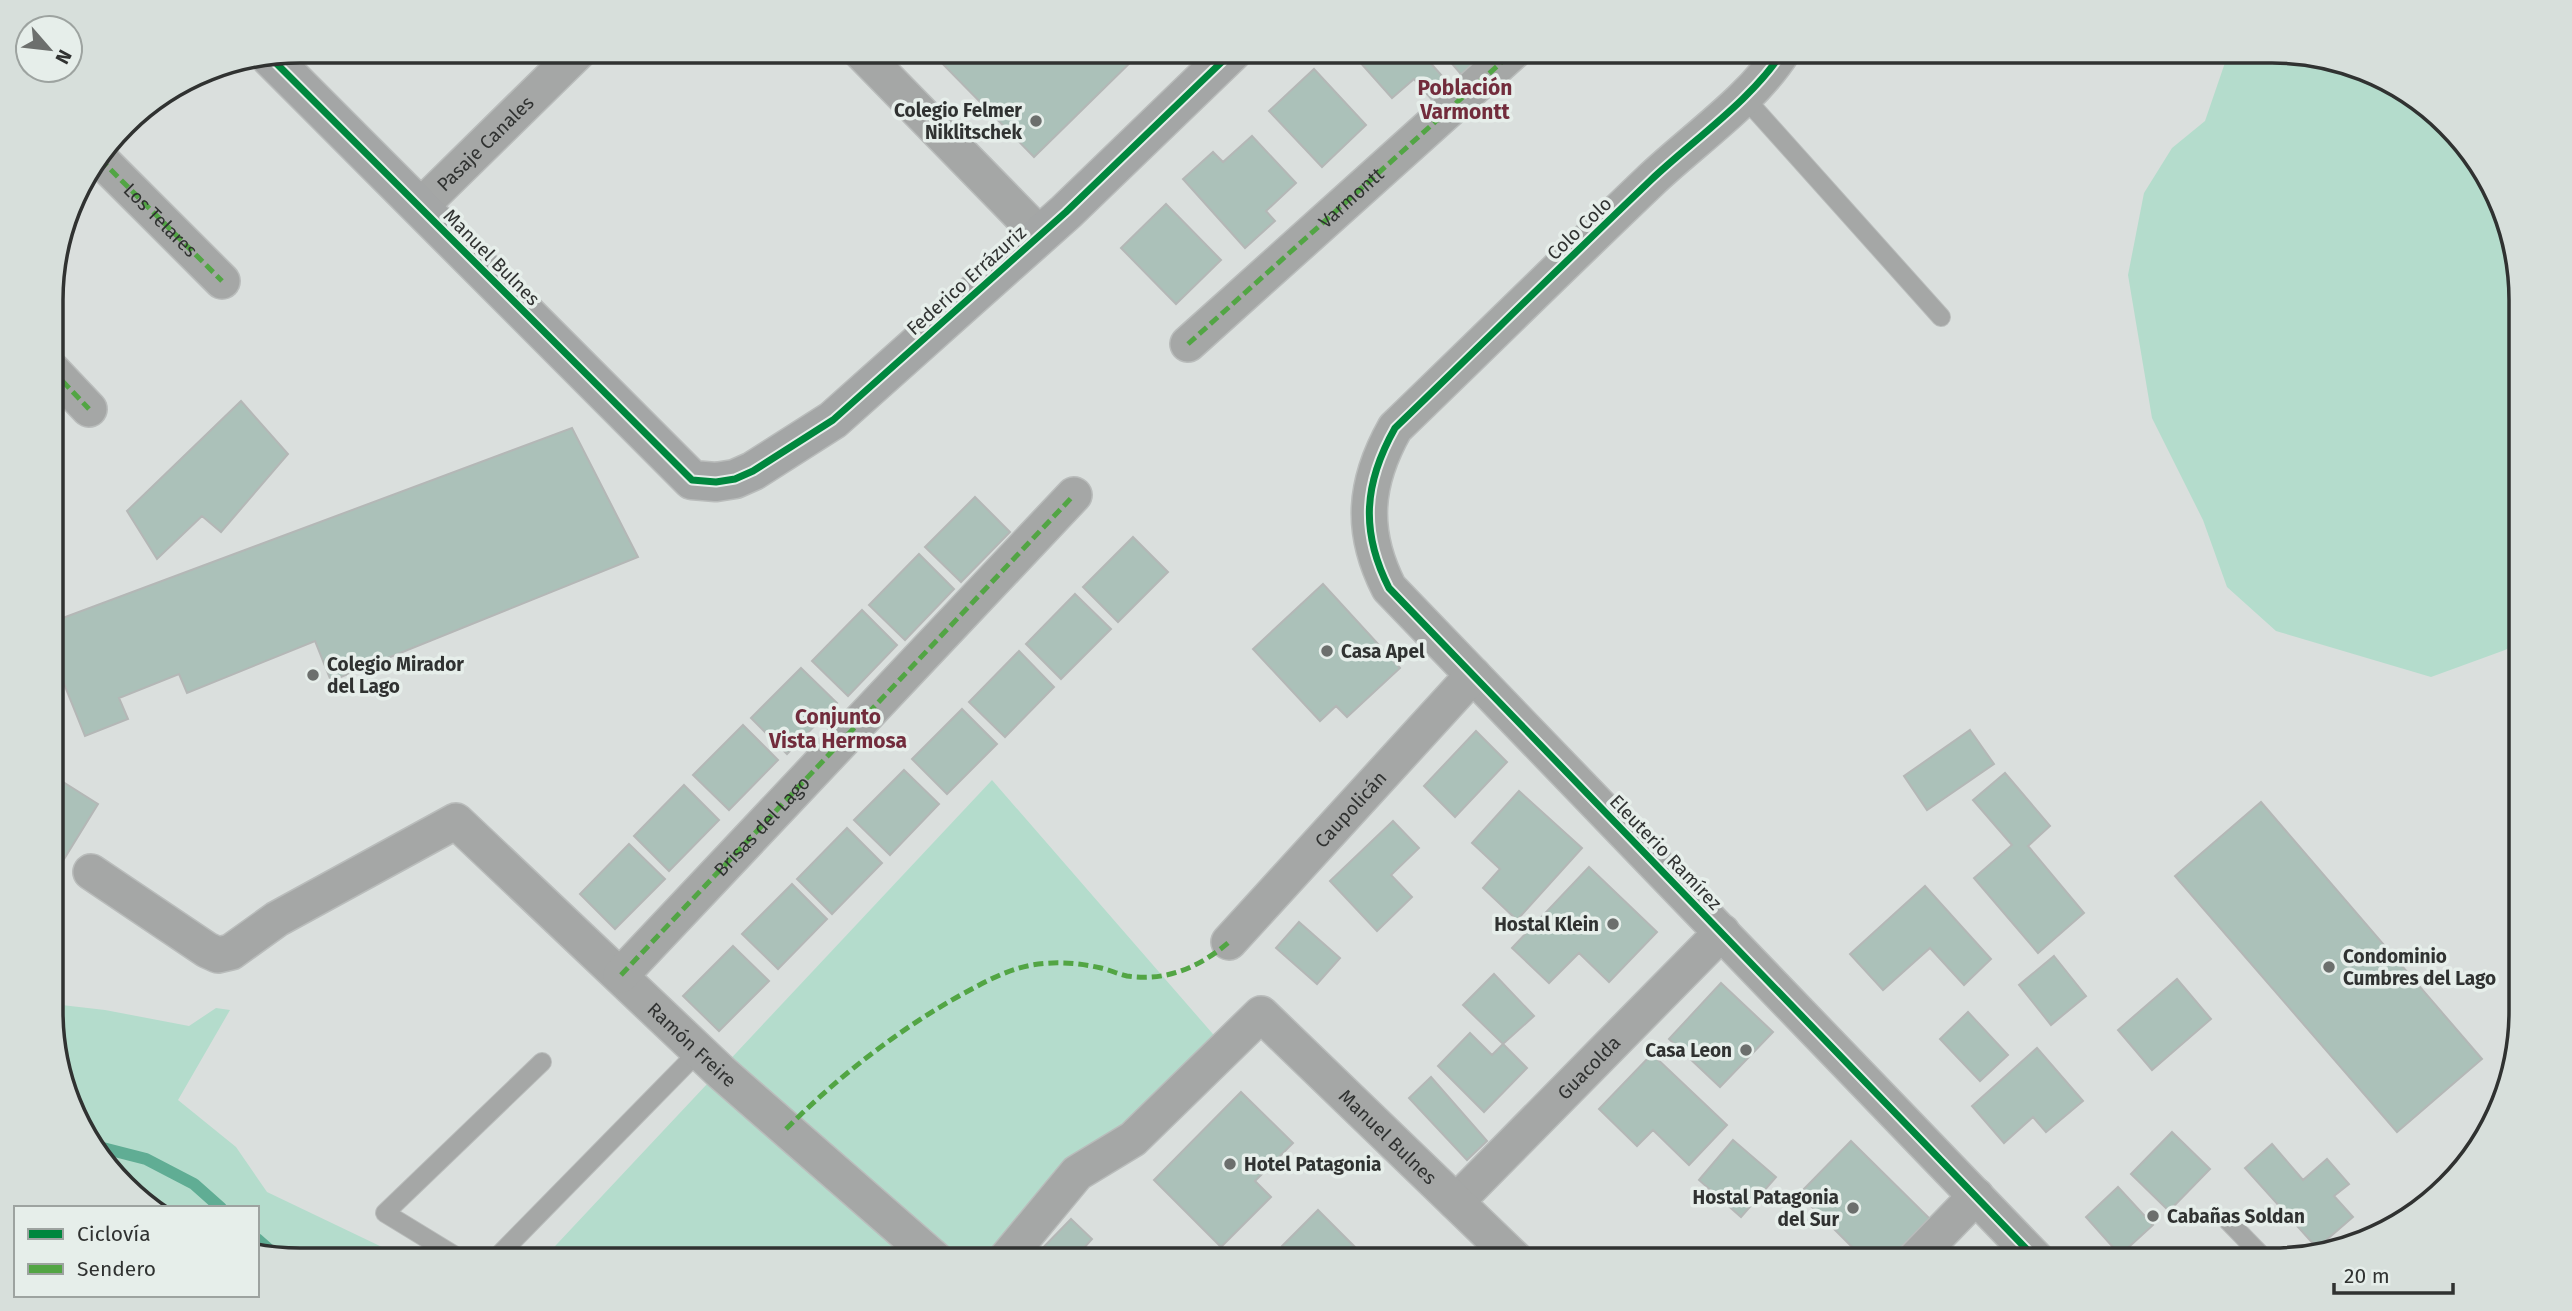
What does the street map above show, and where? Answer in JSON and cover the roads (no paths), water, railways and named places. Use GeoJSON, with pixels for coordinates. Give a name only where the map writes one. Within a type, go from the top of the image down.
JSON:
{"type":"FeatureCollection","features":[{"type":"Feature","properties":{"kind":"street","name":"Varmontt"},"geometry":{"type":"LineString","coordinates":[[1188,344],[1500,63]]}},
{"type":"Feature","properties":{"kind":"street","name":"Colo Colo"},"geometry":{"type":"LineString","coordinates":[[1395,428],[1775,63]]}},
{"type":"Feature","properties":{"kind":"street","name":"Pasaje Canales"},"geometry":{"type":"LineString","coordinates":[[420,207],[566,64]]}},
{"type":"Feature","properties":{"kind":"street"},"geometry":{"type":"LineString","coordinates":[[872,64],[1040,235]]}},
{"type":"Feature","properties":{"kind":"street","name":"Federico Errázuriz"},"geometry":{"type":"LineString","coordinates":[[692,480],[716,482],[752,471],[833,420],[1066,212],[1220,64]]}},
{"type":"Feature","properties":{"kind":"street","name":"Manuel Bulnes"},"geometry":{"type":"LineString","coordinates":[[278,65],[692,480]]}},
{"type":"Feature","properties":{"kind":"street","name":"Los Telares"},"geometry":{"type":"LineString","coordinates":[[106,165],[222,281]]}},
{"type":"Feature","properties":{"kind":"street"},"geometry":{"type":"LineString","coordinates":[[64,383],[89,409]]}},
{"type":"Feature","properties":{"kind":"street","name":"Eleuterio Ramírez"},"geometry":{"type":"LineString","coordinates":[[1395,428],[1374,472],[1369,520],[1378,567],[1389,588],[2025,1247]]}},
{"type":"Feature","properties":{"kind":"street","name":"Brisas del Lago"},"geometry":{"type":"LineString","coordinates":[[621,975],[1074,495]]}},
{"type":"Feature","properties":{"kind":"street","name":"Caupolicán"},"geometry":{"type":"LineString","coordinates":[[1229,942],[1473,675]]}},
{"type":"Feature","properties":{"kind":"street","name":"Ramón Freire"},"geometry":{"type":"LineString","coordinates":[[91,872],[218,955],[231,953],[277,919],[456,821],[699,1051],[922,1248]]}},
{"type":"Feature","properties":{"kind":"street","name":"Guacolda"},"geometry":{"type":"LineString","coordinates":[[1456,1202],[1723,932]]}},
{"type":"Feature","properties":{"kind":"street","name":"Manuel Bulnes"},"geometry":{"type":"LineString","coordinates":[[1015,1248],[1077,1173],[1133,1139],[1261,1014],[1503,1247]]}},
{"type":"Feature","properties":{"kind":"street"},"geometry":{"type":"LineString","coordinates":[[1926,1247],[1976,1196]]}},
{"type":"Feature","properties":{"kind":"lane"},"geometry":{"type":"LineString","coordinates":[[1743,96],[1941,317]]}},
{"type":"Feature","properties":{"kind":"lane"},"geometry":{"type":"LineString","coordinates":[[506,1248],[699,1051]]}},
{"type":"Feature","properties":{"kind":"lane"},"geometry":{"type":"LineString","coordinates":[[442,1248],[385,1213],[542,1062]]}},
{"type":"Feature","properties":{"kind":"lane"},"geometry":{"type":"LineString","coordinates":[[2228,1220],[2254,1247]]}},
{"type":"Feature","properties":{"kind":"waterway"},"geometry":{"type":"LineString","coordinates":[[108,1149],[146,1159],[194,1184],[219,1206]]}},
{"type":"Feature","properties":{"kind":"waterway"},"geometry":{"type":"LineString","coordinates":[[259,1241],[264,1245]]}},
{"type":"Feature","properties":{"kind":"place","name":"Colegio Felmer Niklitschek"},"geometry":{"type":"Point","coordinates":[1036,121]}},
{"type":"Feature","properties":{"kind":"place","name":"Casa Apel"},"geometry":{"type":"Point","coordinates":[1327,651]}},
{"type":"Feature","properties":{"kind":"place","name":"Colegio Mirador del Lago"},"geometry":{"type":"Point","coordinates":[313,675]}},
{"type":"Feature","properties":{"kind":"place","name":"Hostal Klein"},"geometry":{"type":"Point","coordinates":[1613,924]}},
{"type":"Feature","properties":{"kind":"place","name":"Condominio Cumbres del Lago"},"geometry":{"type":"Point","coordinates":[2329,967]}},
{"type":"Feature","properties":{"kind":"place","name":"Casa Leon"},"geometry":{"type":"Point","coordinates":[1746,1050]}},
{"type":"Feature","properties":{"kind":"place","name":"Hotel Patagonia"},"geometry":{"type":"Point","coordinates":[1230,1164]}},
{"type":"Feature","properties":{"kind":"place","name":"Hostal Patagonia del Sur"},"geometry":{"type":"Point","coordinates":[1853,1208]}},
{"type":"Feature","properties":{"kind":"place","name":"Cabañas Soldan"},"geometry":{"type":"Point","coordinates":[2153,1216]}},
{"type":"Feature","properties":{"kind":"district","name":"Población Varmontt"},"geometry":{"type":"Point","coordinates":[1465,100]}},
{"type":"Feature","properties":{"kind":"district","name":"Conjunto Vista Hermosa"},"geometry":{"type":"Point","coordinates":[838,729]}}]}
